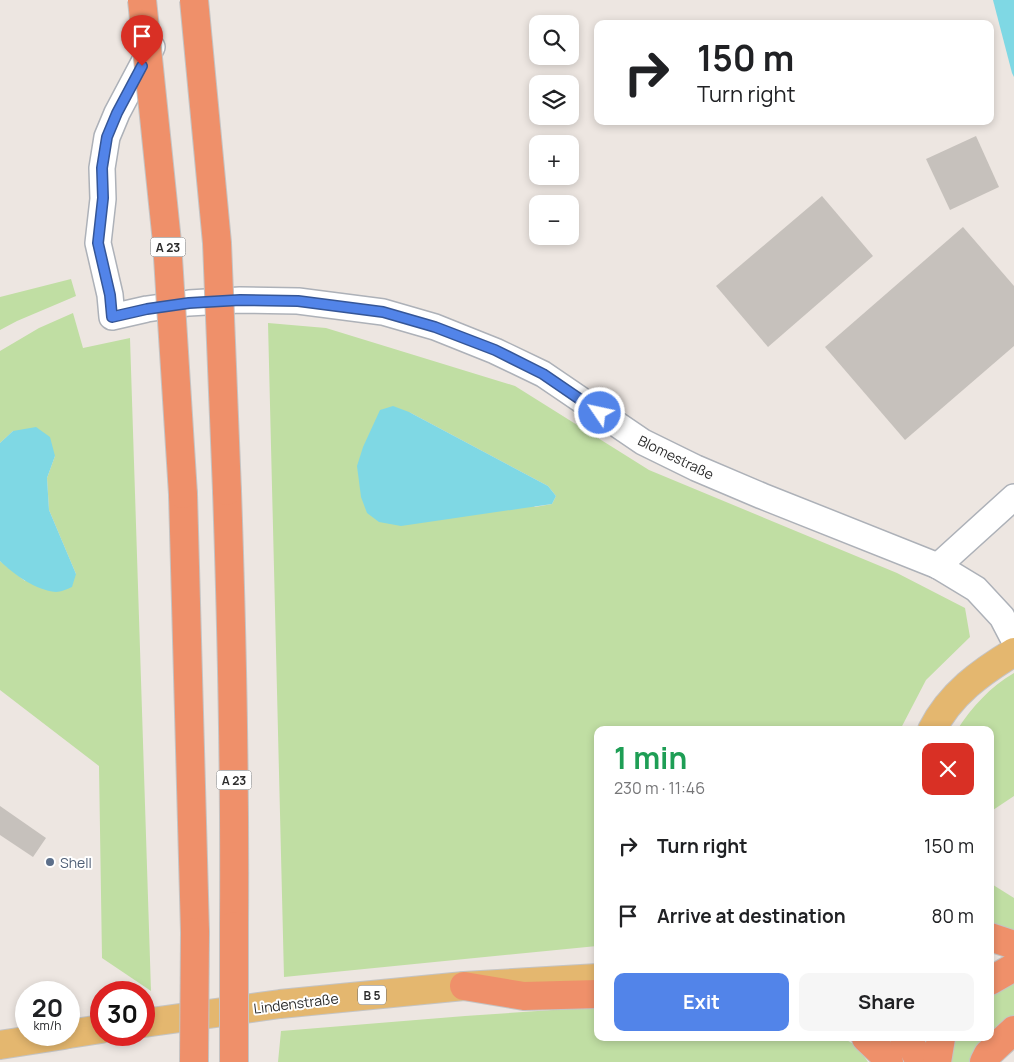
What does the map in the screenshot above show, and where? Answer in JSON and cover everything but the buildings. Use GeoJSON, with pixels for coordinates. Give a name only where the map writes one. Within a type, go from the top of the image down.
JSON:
{"type":"FeatureCollection","features":[{"type":"Feature","properties":{"kind":"highway","name":"A 23"},"geometry":{"type":"LineString","coordinates":[[142,0],[167,242],[183,494],[195,932],[194,1062]]}},
{"type":"Feature","properties":{"kind":"highway","name":"A 23"},"geometry":{"type":"LineString","coordinates":[[194,0],[217,244],[227,491],[235,823],[234,1062]]}},
{"type":"Feature","properties":{"kind":"highway"},"geometry":{"type":"LineString","coordinates":[[994,938],[1014,945]]}},
{"type":"Feature","properties":{"kind":"highway"},"geometry":{"type":"LineString","coordinates":[[464,986],[524,996],[594,994]]}},
{"type":"Feature","properties":{"kind":"highway"},"geometry":{"type":"LineString","coordinates":[[984,1062],[988,1054],[1014,1030]]}},
{"type":"Feature","properties":{"kind":"highway"},"geometry":{"type":"LineString","coordinates":[[869,1041],[889,1062]]}},
{"type":"Feature","properties":{"kind":"highway"},"geometry":{"type":"LineString","coordinates":[[906,1041],[920,1062]]}},
{"type":"Feature","properties":{"kind":"highway"},"geometry":{"type":"LineString","coordinates":[[937,1062],[940,1041]]}},
{"type":"Feature","properties":{"kind":"main road"},"geometry":{"type":"LineString","coordinates":[[935,726],[953,699],[984,670],[1014,652]]}},
{"type":"Feature","properties":{"kind":"main road","name":"Lindenstraße"},"geometry":{"type":"LineString","coordinates":[[155,1022],[280,1004],[464,986],[594,978]]}},
{"type":"Feature","properties":{"kind":"main road"},"geometry":{"type":"LineString","coordinates":[[0,1045],[15,1043]]}},
{"type":"Feature","properties":{"kind":"street","name":"Blomestraße"},"geometry":{"type":"LineString","coordinates":[[154,0],[159,36],[117,113],[107,137],[103,160],[103,198],[98,243],[110,295],[112,317],[147,309],[189,303],[240,300],[298,301],[383,312],[435,327],[495,350],[543,374],[643,442],[696,468],[938,566],[976,589],[1002,617],[1014,640]]}},
{"type":"Feature","properties":{"kind":"street"},"geometry":{"type":"LineString","coordinates":[[938,566],[1014,497]]}},
{"type":"Feature","properties":{"kind":"green space"},"geometry":{"type":"Polygon","coordinates":[[[71,279],[76,296],[0,330],[0,297],[71,279]]]}},
{"type":"Feature","properties":{"kind":"green space"},"geometry":{"type":"Polygon","coordinates":[[[73,313],[83,348],[130,338],[151,981],[136,981],[102,958],[99,766],[0,690],[0,561],[25,581],[76,574],[49,510],[47,478],[55,456],[13,431],[0,443],[0,351],[39,328],[73,313]]]}},
{"type":"Feature","properties":{"kind":"green space"},"geometry":{"type":"Polygon","coordinates":[[[268,323],[326,328],[515,386],[649,470],[897,573],[965,608],[970,637],[926,680],[902,726],[594,726],[594,946],[284,977],[268,323]],[[409,412],[535,507],[552,504],[556,496],[548,486],[409,412]]]}},
{"type":"Feature","properties":{"kind":"green space"},"geometry":{"type":"Polygon","coordinates":[[[1014,673],[1014,796],[994,809],[994,726],[960,726],[982,698],[1014,673]]]}},
{"type":"Feature","properties":{"kind":"green space"},"geometry":{"type":"Polygon","coordinates":[[[994,886],[1014,898],[1014,936],[994,926],[994,886]]]}},
{"type":"Feature","properties":{"kind":"green space"},"geometry":{"type":"Polygon","coordinates":[[[1014,976],[1014,1016],[994,1035],[994,992],[1014,976]]]}},
{"type":"Feature","properties":{"kind":"green space"},"geometry":{"type":"Polygon","coordinates":[[[594,1007],[594,1041],[848,1041],[857,1046],[868,1062],[278,1062],[281,1031],[594,1007]]]}},
{"type":"Feature","properties":{"kind":"green space"},"geometry":{"type":"Polygon","coordinates":[[[950,1041],[988,1041],[970,1062],[946,1062],[950,1041]]]}},
{"type":"Feature","properties":{"kind":"water"},"geometry":{"type":"Polygon","coordinates":[[[993,0],[1014,0],[1014,77],[1012,73],[993,0]]]}},
{"type":"Feature","properties":{"kind":"water"},"geometry":{"type":"Polygon","coordinates":[[[393,406],[409,412],[548,486],[556,496],[552,504],[401,526],[379,522],[367,513],[361,497],[357,466],[363,447],[380,410],[393,406]]]}},
{"type":"Feature","properties":{"kind":"water"},"geometry":{"type":"Polygon","coordinates":[[[36,427],[50,437],[55,456],[47,478],[49,510],[76,574],[72,587],[58,592],[48,591],[33,585],[0,561],[0,443],[13,431],[36,427]]]}},
{"type":"Feature","properties":{"kind":"place","name":"Shell"},"geometry":{"type":"Point","coordinates":[50,862]}},
{"type":"Feature","properties":{"kind":"route"},"geometry":{"type":"LineString","coordinates":[[142,66],[117,113],[107,137],[102,168],[103,198],[98,243],[110,295],[112,317],[147,309],[189,303],[240,300],[298,301],[383,312],[435,327],[495,350],[543,374],[600,413]]}}]}
